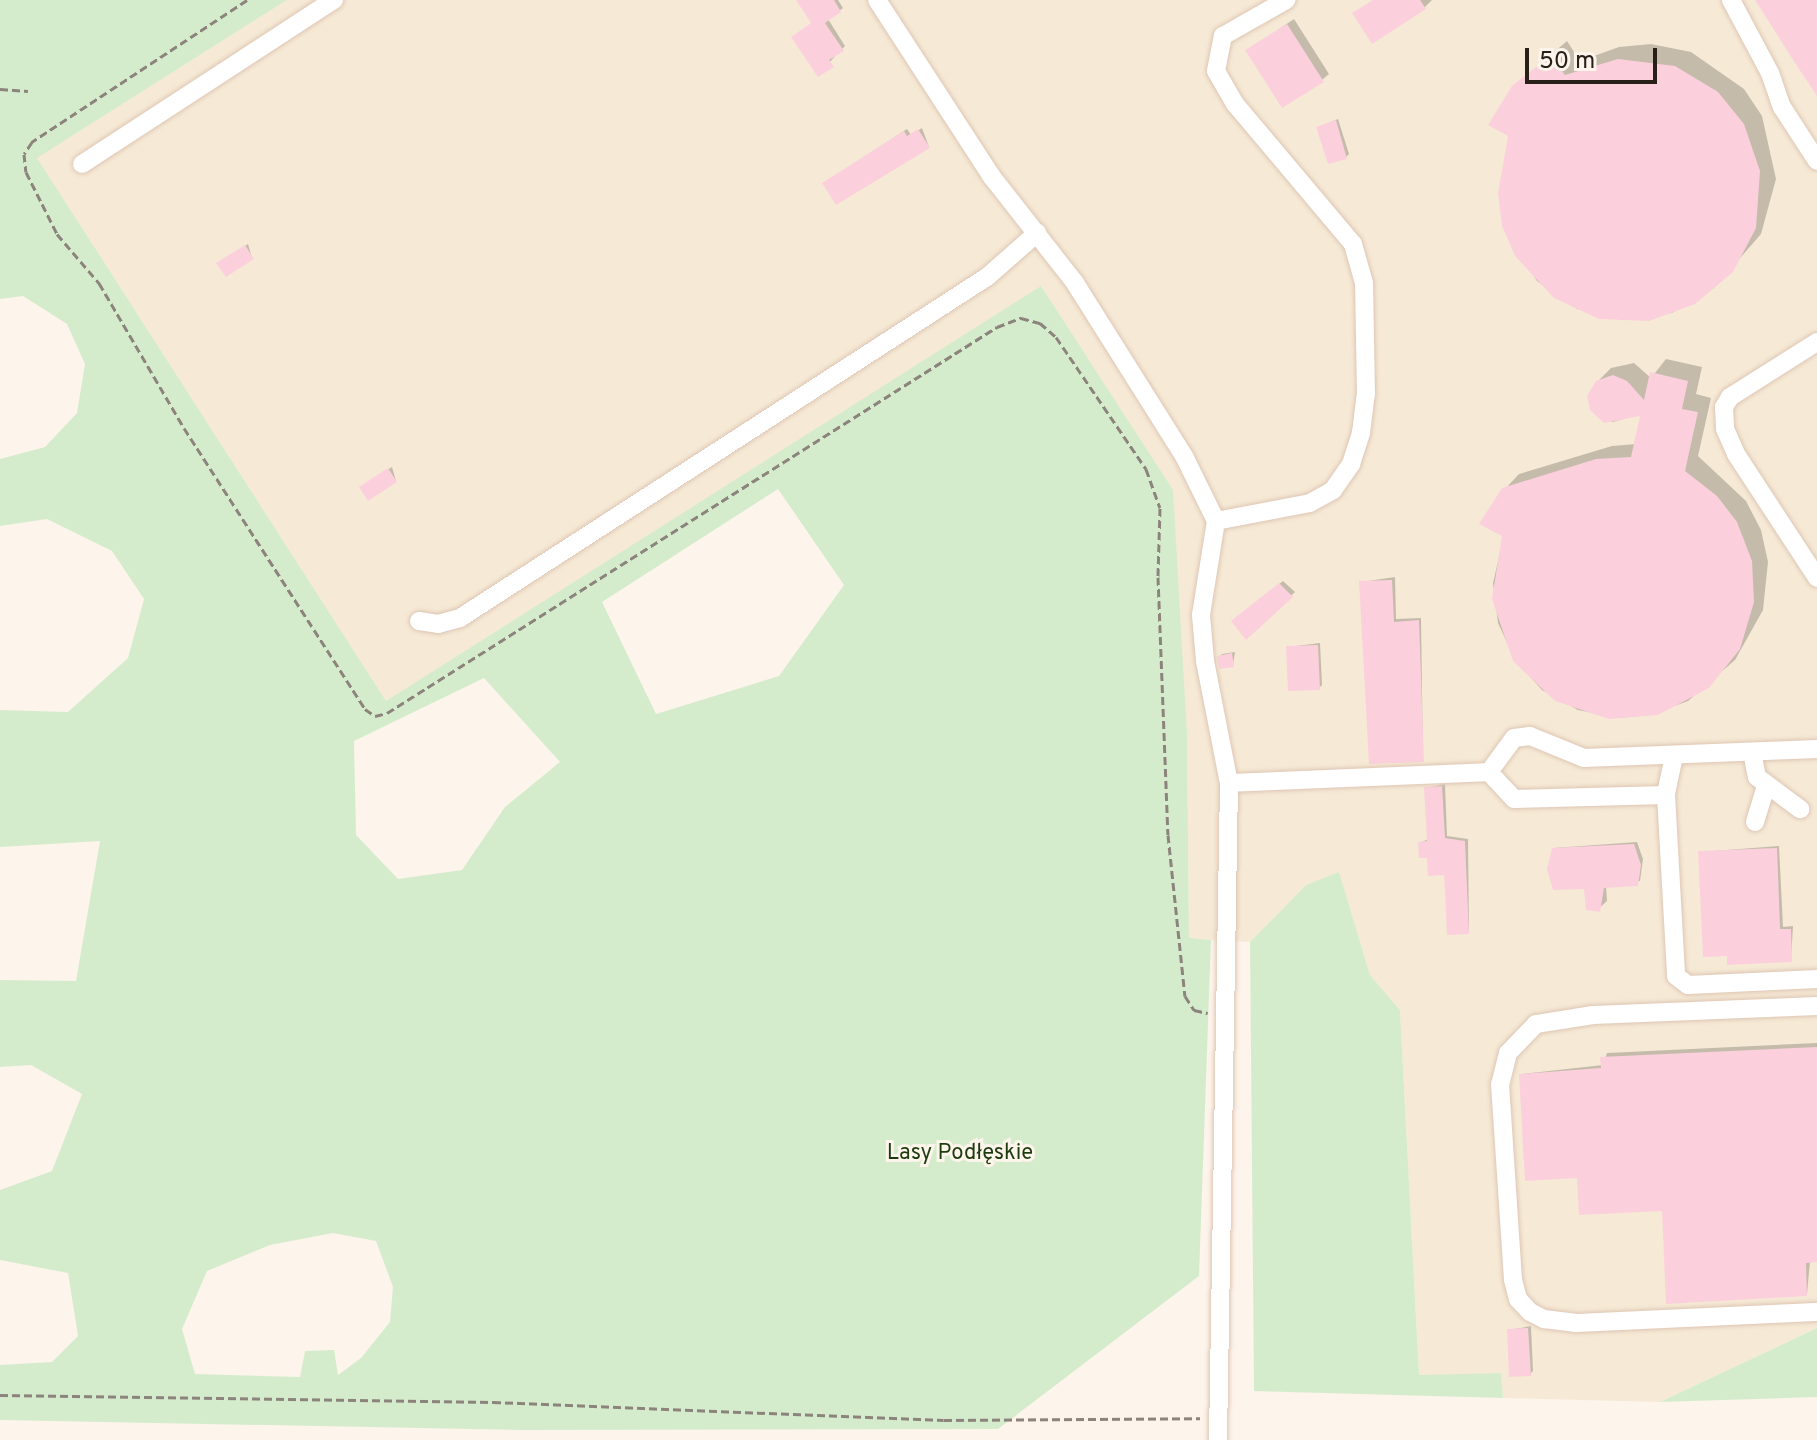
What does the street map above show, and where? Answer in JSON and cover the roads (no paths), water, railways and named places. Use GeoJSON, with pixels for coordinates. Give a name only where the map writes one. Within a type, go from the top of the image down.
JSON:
{"type":"FeatureCollection","features":[{"type":"Feature","properties":{"kind":"lane"},"geometry":{"type":"LineString","coordinates":[[82,164],[334,0]]}},
{"type":"Feature","properties":{"kind":"lane"},"geometry":{"type":"LineString","coordinates":[[877,0],[998,186],[1075,283],[1184,456],[1216,521],[1201,615],[1205,661],[1229,783],[1218,1440]]}},
{"type":"Feature","properties":{"kind":"lane"},"geometry":{"type":"LineString","coordinates":[[1216,521],[1310,503],[1333,490],[1351,464],[1361,433],[1365,307],[1353,244],[1235,104],[1216,71],[1223,36],[1286,0]]}},
{"type":"Feature","properties":{"kind":"lane"},"geometry":{"type":"LineString","coordinates":[[1731,0],[1770,73],[1782,107],[1817,161]]}},
{"type":"Feature","properties":{"kind":"lane"},"geometry":{"type":"LineString","coordinates":[[419,621],[438,624],[460,618],[987,277],[1037,233]]}},
{"type":"Feature","properties":{"kind":"lane"},"geometry":{"type":"LineString","coordinates":[[1817,342],[1730,397],[1724,407],[1725,429],[1736,454],[1817,578]]}},
{"type":"Feature","properties":{"kind":"lane"},"geometry":{"type":"LineString","coordinates":[[1489,772],[1514,738],[1530,736],[1584,758],[1817,749]]}},
{"type":"Feature","properties":{"kind":"lane"},"geometry":{"type":"LineString","coordinates":[[1752,752],[1757,777],[1800,809]]}},
{"type":"Feature","properties":{"kind":"lane"},"geometry":{"type":"LineString","coordinates":[[1674,756],[1666,795],[1676,976],[1688,985],[1817,979]]}},
{"type":"Feature","properties":{"kind":"lane"},"geometry":{"type":"LineString","coordinates":[[1229,783],[1489,772],[1514,799],[1666,795]]}},
{"type":"Feature","properties":{"kind":"lane"},"geometry":{"type":"LineString","coordinates":[[1755,822],[1766,785]]}},
{"type":"Feature","properties":{"kind":"lane"},"geometry":{"type":"LineString","coordinates":[[1817,1006],[1549,1021],[1521,1034],[1508,1053],[1500,1084],[1513,1280],[1518,1299],[1530,1312],[1544,1319],[1575,1323],[1817,1312]]}},
{"type":"Feature","properties":{"kind":"park label","name":"Lasy Podłęskie"},"geometry":{"type":"Point","coordinates":[960,1154]}}]}
